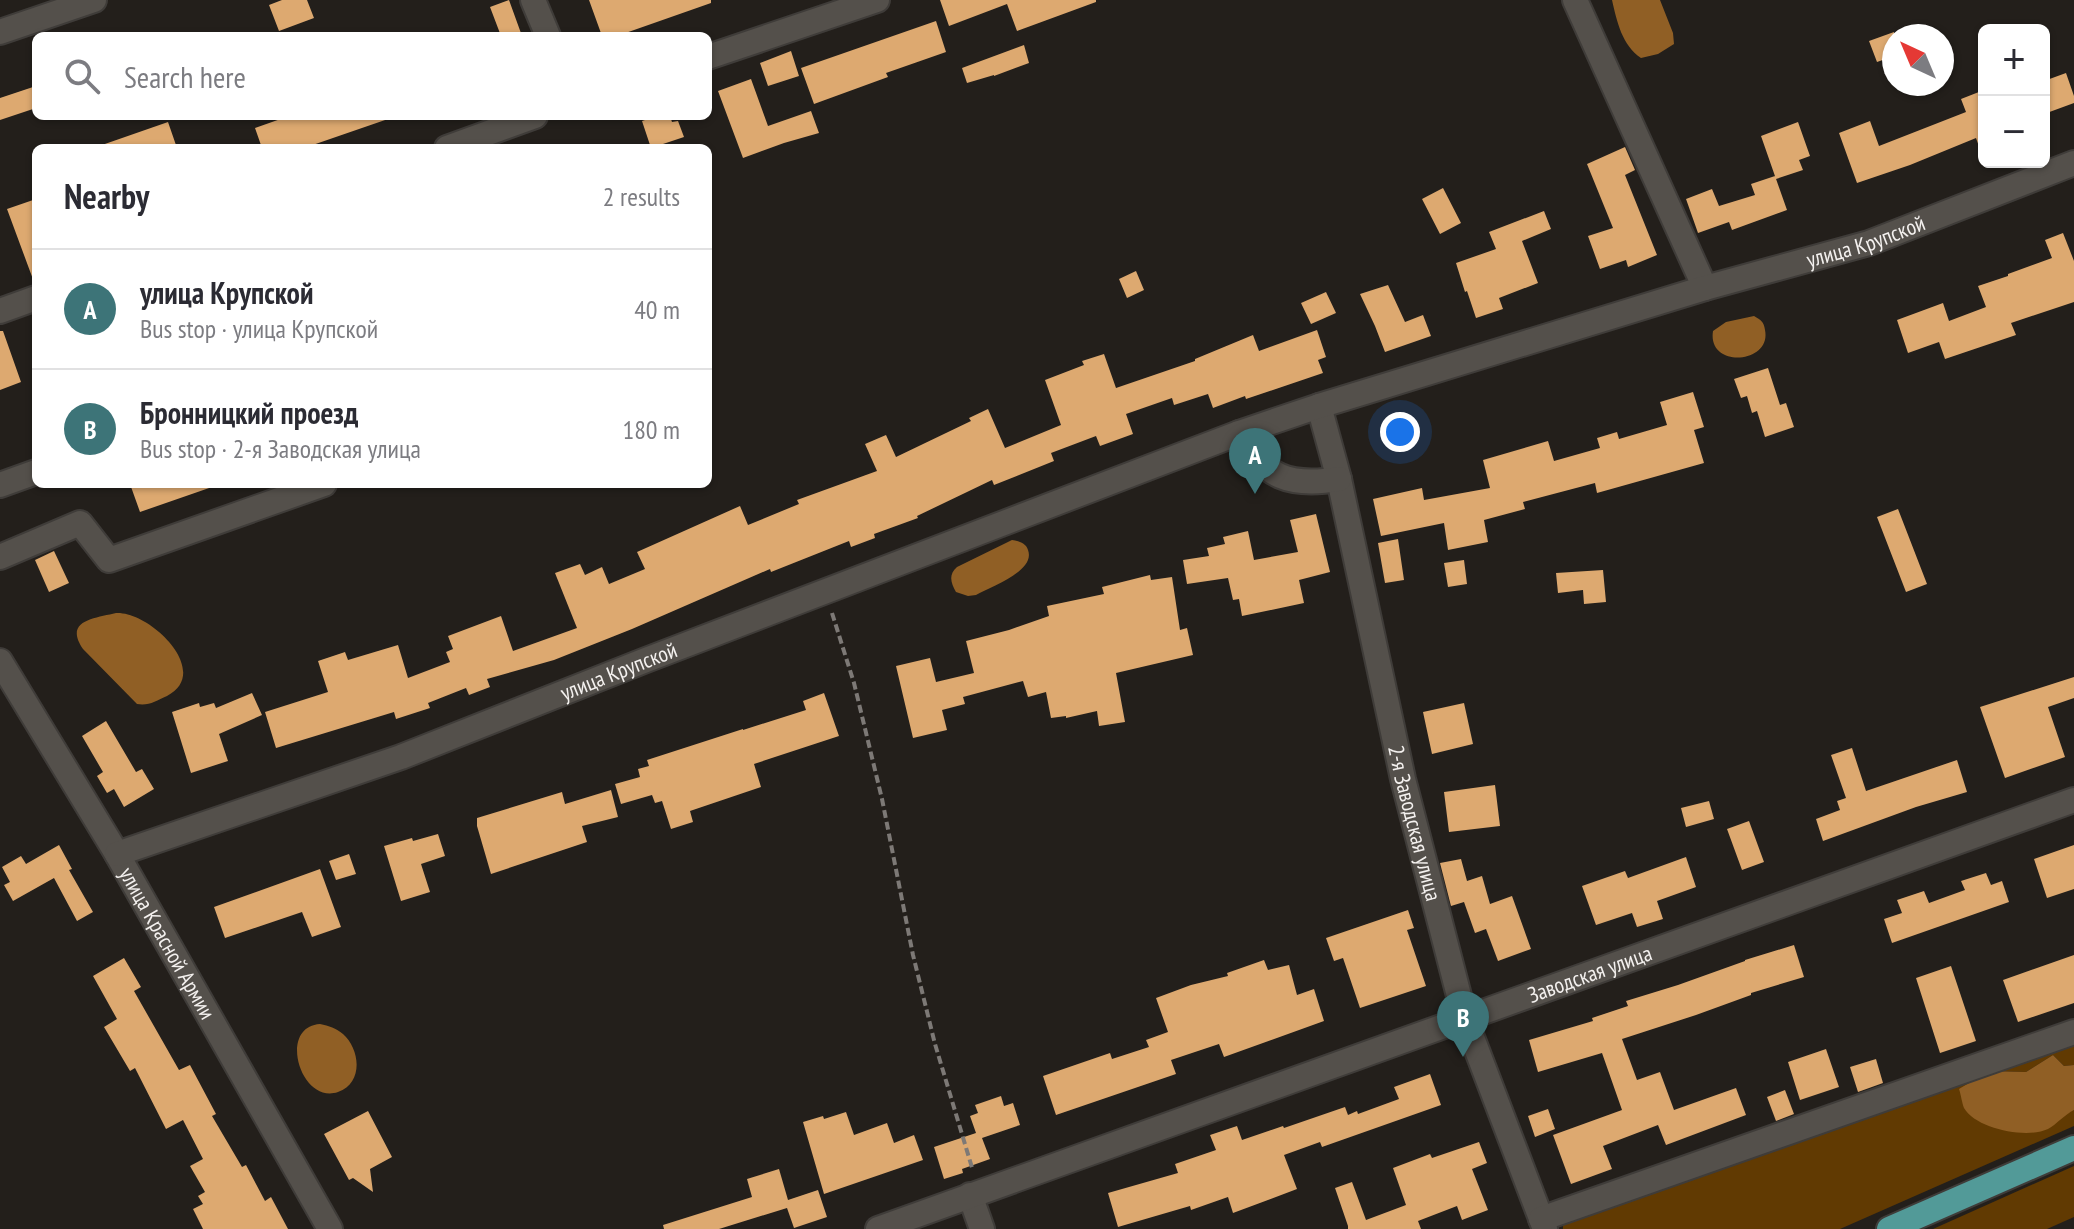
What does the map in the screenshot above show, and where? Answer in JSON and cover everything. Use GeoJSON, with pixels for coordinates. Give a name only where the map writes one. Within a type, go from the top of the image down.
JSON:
{"type":"FeatureCollection","features":[{"type":"Feature","properties":{"kind":"main road"},"geometry":{"type":"LineString","coordinates":[[1889,1229],[2074,1148]]}},
{"type":"Feature","properties":{"kind":"street"},"geometry":{"type":"LineString","coordinates":[[0,32],[94,0]]}},
{"type":"Feature","properties":{"kind":"street"},"geometry":{"type":"LineString","coordinates":[[533,0],[546,32]]}},
{"type":"Feature","properties":{"kind":"street"},"geometry":{"type":"LineString","coordinates":[[712,56],[877,0]]}},
{"type":"Feature","properties":{"kind":"street"},"geometry":{"type":"LineString","coordinates":[[1575,0],[1705,288]]}},
{"type":"Feature","properties":{"kind":"street"},"geometry":{"type":"LineString","coordinates":[[458,144],[524,120]]}},
{"type":"Feature","properties":{"kind":"street","name":"улица Крупской"},"geometry":{"type":"LineString","coordinates":[[117,854],[401,757],[631,665],[1239,433],[1705,288],[1869,243],[2074,163]]}},
{"type":"Feature","properties":{"kind":"street"},"geometry":{"type":"LineString","coordinates":[[0,311],[32,299]]}},
{"type":"Feature","properties":{"kind":"street","name":"2-я Заводская улица"},"geometry":{"type":"LineString","coordinates":[[1319,406],[1339,479],[1403,779],[1465,1019],[1543,1224]]}},
{"type":"Feature","properties":{"kind":"street"},"geometry":{"type":"LineString","coordinates":[[1239,433],[1251,454],[1269,470],[1292,482],[1339,479]]}},
{"type":"Feature","properties":{"kind":"street"},"geometry":{"type":"LineString","coordinates":[[0,485],[32,473]]}},
{"type":"Feature","properties":{"kind":"street"},"geometry":{"type":"LineString","coordinates":[[0,557],[80,523],[109,560],[313,488]]}},
{"type":"Feature","properties":{"kind":"street","name":"улица Красной Армии"},"geometry":{"type":"LineString","coordinates":[[0,661],[117,854],[330,1229]]}},
{"type":"Feature","properties":{"kind":"street","name":"Заводская улица"},"geometry":{"type":"LineString","coordinates":[[878,1229],[2074,800]]}},
{"type":"Feature","properties":{"kind":"street"},"geometry":{"type":"LineString","coordinates":[[1543,1224],[2074,1032]]}},
{"type":"Feature","properties":{"kind":"street"},"geometry":{"type":"LineString","coordinates":[[975,1194],[982,1229]]}},
{"type":"Feature","properties":{"kind":"path"},"geometry":{"type":"LineString","coordinates":[[825,591],[854,683],[882,799],[913,955],[975,1194]]}},
{"type":"Feature","properties":{"kind":"shaded area"},"geometry":{"type":"Polygon","coordinates":[[[1612,0],[1660,0],[1674,44],[1658,54],[1641,58],[1625,40],[1612,0]]]}},
{"type":"Feature","properties":{"kind":"shaded area"},"geometry":{"type":"Polygon","coordinates":[[[1754,316],[1762,322],[1765,330],[1765,341],[1759,350],[1739,358],[1720,352],[1714,343],[1713,331],[1726,322],[1754,316]]]}},
{"type":"Feature","properties":{"kind":"shaded area"},"geometry":{"type":"Polygon","coordinates":[[[1012,540],[1022,543],[1028,550],[1029,558],[1019,571],[976,595],[956,592],[951,579],[957,567],[1012,540]]]}},
{"type":"Feature","properties":{"kind":"shaded area"},"geometry":{"type":"Polygon","coordinates":[[[116,613],[145,622],[172,645],[183,673],[179,685],[167,696],[149,704],[137,704],[83,649],[78,639],[79,626],[91,619],[116,613]]]}},
{"type":"Feature","properties":{"kind":"shaded area"},"geometry":{"type":"Polygon","coordinates":[[[320,1024],[343,1034],[356,1057],[352,1081],[338,1092],[325,1093],[314,1087],[299,1064],[299,1038],[307,1028],[320,1024]]]}},
{"type":"Feature","properties":{"kind":"shaded area"},"geometry":{"type":"Polygon","coordinates":[[[2074,1037],[2074,1065],[2064,1066],[2053,1055],[2026,1072],[1988,1071],[2047,1129],[2064,1114],[2074,1110],[2074,1126],[1840,1229],[1563,1229],[1563,1221],[2074,1037]]]}},
{"type":"Feature","properties":{"kind":"shaded area"},"geometry":{"type":"Polygon","coordinates":[[[2053,1055],[2064,1066],[2074,1065],[2074,1110],[2048,1129],[2028,1133],[1990,1127],[1979,1122],[1964,1108],[1959,1089],[1989,1071],[2026,1072],[2053,1055]]]}},
{"type":"Feature","properties":{"kind":"shaded area"},"geometry":{"type":"Polygon","coordinates":[[[2074,1166],[2074,1217],[2047,1229],[1933,1229],[2074,1166]]]}},
{"type":"Feature","properties":{"kind":"building"},"geometry":{"type":"Polygon","coordinates":[[[282,0],[307,0],[314,18],[279,31],[269,5],[282,0]]]}},
{"type":"Feature","properties":{"kind":"building"},"geometry":{"type":"Polygon","coordinates":[[[509,0],[521,32],[499,32],[490,7],[509,0]]]}},
{"type":"Feature","properties":{"kind":"building"},"geometry":{"type":"Polygon","coordinates":[[[589,0],[711,0],[711,3],[628,32],[601,32],[589,0]]]}},
{"type":"Feature","properties":{"kind":"building"},"geometry":{"type":"Polygon","coordinates":[[[940,0],[1096,2],[1017,31],[1007,4],[949,26],[940,0]]]}},
{"type":"Feature","properties":{"kind":"building"},"geometry":{"type":"Polygon","coordinates":[[[936,21],[946,52],[886,73],[888,77],[814,104],[801,68],[936,21]]]}},
{"type":"Feature","properties":{"kind":"building"},"geometry":{"type":"Polygon","coordinates":[[[1882,36],[1882,60],[1877,62],[1869,41],[1882,36]]]}},
{"type":"Feature","properties":{"kind":"building"},"geometry":{"type":"Polygon","coordinates":[[[1024,45],[1029,63],[967,83],[962,68],[1024,45]]]}},
{"type":"Feature","properties":{"kind":"building"},"geometry":{"type":"Polygon","coordinates":[[[791,51],[799,76],[768,86],[760,63],[791,51]]]}},
{"type":"Feature","properties":{"kind":"building"},"geometry":{"type":"Polygon","coordinates":[[[2066,73],[2074,103],[2050,112],[2050,79],[2066,73]]]}},
{"type":"Feature","properties":{"kind":"building"},"geometry":{"type":"Polygon","coordinates":[[[751,79],[768,126],[811,111],[819,133],[743,158],[718,91],[751,79]]]}},
{"type":"Feature","properties":{"kind":"building"},"geometry":{"type":"Polygon","coordinates":[[[32,87],[32,109],[0,120],[0,98],[32,87]]]}},
{"type":"Feature","properties":{"kind":"building"},"geometry":{"type":"Polygon","coordinates":[[[1978,92],[1978,144],[1976,138],[1857,183],[1839,133],[1870,121],[1879,146],[1966,112],[1961,99],[1978,92]]]}},
{"type":"Feature","properties":{"kind":"building"},"geometry":{"type":"Polygon","coordinates":[[[278,120],[385,120],[316,144],[261,144],[255,128],[278,120]]]}},
{"type":"Feature","properties":{"kind":"building"},"geometry":{"type":"Polygon","coordinates":[[[642,121],[678,121],[684,137],[663,144],[650,144],[642,121]]]}},
{"type":"Feature","properties":{"kind":"building"},"geometry":{"type":"Polygon","coordinates":[[[168,122],[176,144],[105,144],[168,122]]]}},
{"type":"Feature","properties":{"kind":"building"},"geometry":{"type":"Polygon","coordinates":[[[1798,122],[1810,156],[1799,160],[1803,170],[1776,179],[1761,136],[1798,122]]]}},
{"type":"Feature","properties":{"kind":"building"},"geometry":{"type":"Polygon","coordinates":[[[1625,147],[1635,170],[1625,175],[1657,255],[1628,267],[1626,260],[1600,269],[1588,236],[1613,228],[1587,164],[1625,147]]]}},
{"type":"Feature","properties":{"kind":"building"},"geometry":{"type":"Polygon","coordinates":[[[1775,176],[1787,210],[1732,230],[1729,222],[1698,233],[1686,199],[1712,189],[1719,206],[1755,195],[1751,184],[1775,176]]]}},
{"type":"Feature","properties":{"kind":"building"},"geometry":{"type":"Polygon","coordinates":[[[1443,188],[1461,223],[1440,234],[1422,199],[1443,188]]]}},
{"type":"Feature","properties":{"kind":"building"},"geometry":{"type":"Polygon","coordinates":[[[32,200],[32,277],[7,209],[32,200]]]}},
{"type":"Feature","properties":{"kind":"building"},"geometry":{"type":"Polygon","coordinates":[[[1544,211],[1551,229],[1522,241],[1538,283],[1499,298],[1503,309],[1476,318],[1456,263],[1496,249],[1489,232],[1544,211]]]}},
{"type":"Feature","properties":{"kind":"building"},"geometry":{"type":"Polygon","coordinates":[[[2063,233],[2074,261],[2074,302],[2011,323],[2016,335],[1945,359],[1939,342],[1908,353],[1897,320],[1943,303],[1949,321],[1986,307],[1978,286],[2052,258],[2045,240],[2063,233]]]}},
{"type":"Feature","properties":{"kind":"building"},"geometry":{"type":"Polygon","coordinates":[[[1136,271],[1144,290],[1127,298],[1119,279],[1136,271]]]}},
{"type":"Feature","properties":{"kind":"building"},"geometry":{"type":"Polygon","coordinates":[[[1388,285],[1405,322],[1423,315],[1431,336],[1385,352],[1360,294],[1388,285]]]}},
{"type":"Feature","properties":{"kind":"building"},"geometry":{"type":"Polygon","coordinates":[[[1326,292],[1336,313],[1311,324],[1301,303],[1326,292]]]}},
{"type":"Feature","properties":{"kind":"building"},"geometry":{"type":"Polygon","coordinates":[[[1317,330],[1326,357],[1318,360],[1323,373],[1213,408],[1208,394],[1174,405],[1172,398],[1126,414],[1133,434],[1100,446],[1096,436],[1051,453],[1054,461],[994,485],[992,480],[918,518],[874,534],[875,538],[851,547],[849,541],[771,572],[770,569],[554,660],[487,679],[490,687],[469,695],[466,688],[428,703],[430,708],[396,719],[394,712],[276,748],[265,712],[328,692],[318,661],[345,652],[348,660],[398,645],[408,678],[450,662],[446,652],[453,649],[448,636],[501,616],[513,651],[577,628],[555,573],[580,564],[585,575],[602,567],[609,584],[645,569],[637,552],[740,506],[748,525],[799,504],[797,500],[877,471],[865,444],[886,435],[896,457],[971,421],[969,418],[988,409],[1005,448],[1061,425],[1045,380],[1084,365],[1082,361],[1104,354],[1116,388],[1195,361],[1253,335],[1259,351],[1317,330]]]}},
{"type":"Feature","properties":{"kind":"building"},"geometry":{"type":"Polygon","coordinates":[[[0,331],[3,331],[21,382],[0,390],[0,331]]]}},
{"type":"Feature","properties":{"kind":"building"},"geometry":{"type":"Polygon","coordinates":[[[1768,368],[1780,405],[1786,403],[1794,427],[1765,437],[1757,411],[1752,413],[1747,396],[1741,398],[1734,379],[1768,368]]]}},
{"type":"Feature","properties":{"kind":"building"},"geometry":{"type":"Polygon","coordinates":[[[1693,392],[1704,427],[1694,430],[1704,463],[1597,493],[1595,483],[1523,502],[1525,509],[1484,520],[1488,542],[1448,550],[1444,523],[1381,536],[1373,499],[1422,488],[1424,500],[1490,488],[1483,460],[1548,441],[1554,461],[1600,448],[1597,438],[1617,432],[1619,439],[1667,425],[1660,402],[1693,392]]]}},
{"type":"Feature","properties":{"kind":"building"},"geometry":{"type":"Polygon","coordinates":[[[131,488],[209,488],[140,512],[131,488]]]}},
{"type":"Feature","properties":{"kind":"building"},"geometry":{"type":"Polygon","coordinates":[[[1898,509],[1927,584],[1906,592],[1877,517],[1898,509]]]}},
{"type":"Feature","properties":{"kind":"building"},"geometry":{"type":"Polygon","coordinates":[[[1316,514],[1330,572],[1299,580],[1304,603],[1242,616],[1239,599],[1233,600],[1228,578],[1187,584],[1183,560],[1209,556],[1207,548],[1225,544],[1223,537],[1248,531],[1254,560],[1298,552],[1290,520],[1316,514]]]}},
{"type":"Feature","properties":{"kind":"building"},"geometry":{"type":"Polygon","coordinates":[[[1398,539],[1404,580],[1385,583],[1378,543],[1398,539]]]}},
{"type":"Feature","properties":{"kind":"building"},"geometry":{"type":"Polygon","coordinates":[[[54,551],[69,583],[49,592],[35,560],[54,551]]]}},
{"type":"Feature","properties":{"kind":"building"},"geometry":{"type":"Polygon","coordinates":[[[1464,560],[1467,584],[1448,587],[1444,563],[1464,560]]]}},
{"type":"Feature","properties":{"kind":"building"},"geometry":{"type":"Polygon","coordinates":[[[1603,570],[1606,602],[1584,604],[1583,590],[1558,593],[1556,573],[1603,570]]]}},
{"type":"Feature","properties":{"kind":"building"},"geometry":{"type":"Polygon","coordinates":[[[1150,575],[1151,580],[1172,577],[1180,630],[1187,628],[1193,655],[1116,673],[1125,722],[1099,726],[1097,711],[1051,718],[1046,692],[1028,697],[1023,681],[963,697],[965,704],[942,710],[947,730],[913,738],[896,666],[930,658],[936,682],[974,673],[966,641],[1049,616],[1047,606],[1104,594],[1102,587],[1150,575]]]}},
{"type":"Feature","properties":{"kind":"building"},"geometry":{"type":"Polygon","coordinates":[[[2074,677],[2074,698],[2048,707],[2065,757],[2005,778],[1980,707],[2074,677]]]}},
{"type":"Feature","properties":{"kind":"building"},"geometry":{"type":"Polygon","coordinates":[[[252,693],[262,715],[219,734],[228,761],[191,773],[172,712],[199,703],[200,707],[214,703],[216,708],[252,693]]]}},
{"type":"Feature","properties":{"kind":"building"},"geometry":{"type":"Polygon","coordinates":[[[824,693],[839,736],[754,764],[761,787],[690,811],[693,822],[671,829],[662,801],[655,803],[652,795],[621,804],[615,784],[640,777],[638,769],[649,766],[647,760],[806,710],[803,701],[824,693]]]}},
{"type":"Feature","properties":{"kind":"building"},"geometry":{"type":"Polygon","coordinates":[[[1464,703],[1473,744],[1432,754],[1423,712],[1464,703]]]}},
{"type":"Feature","properties":{"kind":"building"},"geometry":{"type":"Polygon","coordinates":[[[106,721],[136,772],[142,769],[154,789],[124,807],[114,789],[107,793],[97,776],[103,772],[82,736],[106,721]]]}},
{"type":"Feature","properties":{"kind":"building"},"geometry":{"type":"Polygon","coordinates":[[[1852,748],[1866,791],[1957,760],[1967,792],[1823,841],[1816,819],[1840,810],[1837,801],[1846,798],[1831,755],[1852,748]]]}},
{"type":"Feature","properties":{"kind":"building"},"geometry":{"type":"Polygon","coordinates":[[[1495,785],[1500,826],[1449,832],[1444,792],[1495,785]]]}},
{"type":"Feature","properties":{"kind":"building"},"geometry":{"type":"Polygon","coordinates":[[[611,790],[618,817],[582,826],[587,842],[491,874],[477,818],[562,792],[565,804],[611,790]]]}},
{"type":"Feature","properties":{"kind":"building"},"geometry":{"type":"Polygon","coordinates":[[[1709,801],[1714,819],[1686,827],[1681,808],[1709,801]]]}},
{"type":"Feature","properties":{"kind":"building"},"geometry":{"type":"Polygon","coordinates":[[[1749,821],[1764,862],[1742,870],[1727,829],[1749,821]]]}},
{"type":"Feature","properties":{"kind":"building"},"geometry":{"type":"Polygon","coordinates":[[[438,834],[445,856],[421,864],[430,892],[401,901],[384,846],[438,834]]]}},
{"type":"Feature","properties":{"kind":"building"},"geometry":{"type":"Polygon","coordinates":[[[59,845],[93,912],[77,921],[54,878],[13,901],[4,885],[10,882],[2,867],[21,856],[26,864],[59,845]]]}},
{"type":"Feature","properties":{"kind":"building"},"geometry":{"type":"Polygon","coordinates":[[[2074,845],[2074,889],[2047,898],[2034,859],[2074,845]]]}},
{"type":"Feature","properties":{"kind":"building"},"geometry":{"type":"Polygon","coordinates":[[[349,854],[356,874],[336,880],[329,861],[349,854]]]}},
{"type":"Feature","properties":{"kind":"building"},"geometry":{"type":"Polygon","coordinates":[[[1686,857],[1696,887],[1657,901],[1663,919],[1637,927],[1632,913],[1596,925],[1582,886],[1625,871],[1628,878],[1686,857]]]}},
{"type":"Feature","properties":{"kind":"building"},"geometry":{"type":"Polygon","coordinates":[[[1461,859],[1467,881],[1482,876],[1490,904],[1512,896],[1531,949],[1498,961],[1486,929],[1475,933],[1464,902],[1451,906],[1440,863],[1461,859]]]}},
{"type":"Feature","properties":{"kind":"building"},"geometry":{"type":"Polygon","coordinates":[[[320,869],[341,927],[312,937],[302,912],[225,938],[214,907],[320,869]]]}},
{"type":"Feature","properties":{"kind":"building"},"geometry":{"type":"Polygon","coordinates":[[[1986,873],[1991,885],[2002,881],[2009,902],[1892,943],[1884,919],[1902,913],[1897,900],[1924,891],[1929,903],[1965,890],[1961,881],[1986,873]]]}},
{"type":"Feature","properties":{"kind":"building"},"geometry":{"type":"Polygon","coordinates":[[[1408,910],[1414,928],[1407,930],[1426,986],[1360,1008],[1343,958],[1334,961],[1326,938],[1408,910]]]}},
{"type":"Feature","properties":{"kind":"building"},"geometry":{"type":"Polygon","coordinates":[[[1794,945],[1804,977],[1622,1039],[1637,1080],[1660,1072],[1674,1110],[1736,1088],[1746,1115],[1666,1145],[1658,1125],[1603,1146],[1612,1169],[1571,1184],[1553,1135],[1622,1110],[1602,1053],[1538,1072],[1529,1040],[1593,1021],[1592,1018],[1628,1006],[1626,1001],[1794,945]]]}},
{"type":"Feature","properties":{"kind":"building"},"geometry":{"type":"Polygon","coordinates":[[[2074,955],[2074,1003],[2018,1022],[2003,980],[2074,955]]]}},
{"type":"Feature","properties":{"kind":"building"},"geometry":{"type":"Polygon","coordinates":[[[124,958],[141,987],[134,991],[179,1070],[190,1065],[216,1114],[212,1116],[242,1167],[246,1165],[265,1201],[271,1197],[288,1229],[203,1229],[193,1209],[203,1204],[198,1196],[205,1192],[190,1166],[203,1159],[183,1120],[166,1129],[135,1068],[130,1071],[104,1027],[117,1019],[93,976],[124,958]]]}},
{"type":"Feature","properties":{"kind":"building"},"geometry":{"type":"Polygon","coordinates":[[[1264,960],[1268,970],[1289,965],[1297,995],[1314,989],[1324,1021],[1224,1057],[1219,1044],[1171,1060],[1176,1074],[1056,1115],[1043,1076],[1110,1053],[1112,1059],[1149,1047],[1146,1040],[1168,1032],[1156,998],[1228,976],[1227,973],[1264,960]]]}},
{"type":"Feature","properties":{"kind":"building"},"geometry":{"type":"Polygon","coordinates":[[[1951,966],[1976,1041],[1940,1053],[1916,978],[1951,966]]]}},
{"type":"Feature","properties":{"kind":"building"},"geometry":{"type":"Polygon","coordinates":[[[1826,1049],[1839,1087],[1800,1100],[1788,1062],[1826,1049]]]}},
{"type":"Feature","properties":{"kind":"building"},"geometry":{"type":"Polygon","coordinates":[[[1876,1059],[1883,1083],[1858,1092],[1850,1067],[1876,1059]]]}},
{"type":"Feature","properties":{"kind":"building"},"geometry":{"type":"Polygon","coordinates":[[[1430,1074],[1441,1105],[1322,1147],[1320,1142],[1284,1155],[1297,1189],[1233,1213],[1228,1197],[1191,1210],[1190,1206],[1118,1227],[1108,1193],[1178,1173],[1175,1164],[1216,1150],[1210,1135],[1237,1126],[1242,1140],[1345,1107],[1348,1115],[1357,1111],[1358,1114],[1399,1099],[1394,1087],[1430,1074]]]}},
{"type":"Feature","properties":{"kind":"building"},"geometry":{"type":"Polygon","coordinates":[[[1785,1090],[1794,1114],[1776,1121],[1767,1097],[1785,1090]]]}},
{"type":"Feature","properties":{"kind":"building"},"geometry":{"type":"Polygon","coordinates":[[[1001,1096],[1004,1106],[1013,1103],[1020,1125],[982,1138],[990,1159],[944,1179],[934,1147],[976,1133],[970,1116],[978,1113],[975,1105],[1001,1096]]]}},
{"type":"Feature","properties":{"kind":"building"},"geometry":{"type":"Polygon","coordinates":[[[1548,1109],[1555,1129],[1535,1137],[1528,1116],[1548,1109]]]}},
{"type":"Feature","properties":{"kind":"building"},"geometry":{"type":"Polygon","coordinates":[[[368,1111],[392,1157],[370,1169],[373,1192],[353,1178],[349,1180],[324,1134],[368,1111]]]}},
{"type":"Feature","properties":{"kind":"building"},"geometry":{"type":"Polygon","coordinates":[[[846,1112],[854,1135],[887,1123],[894,1143],[914,1135],[923,1160],[824,1194],[803,1122],[846,1112]]]}},
{"type":"Feature","properties":{"kind":"building"},"geometry":{"type":"Polygon","coordinates":[[[1479,1142],[1487,1163],[1472,1169],[1488,1210],[1462,1220],[1457,1206],[1418,1221],[1421,1229],[1348,1229],[1335,1188],[1352,1182],[1366,1220],[1406,1205],[1393,1168],[1430,1154],[1432,1158],[1479,1142]]]}},
{"type":"Feature","properties":{"kind":"building"},"geometry":{"type":"Polygon","coordinates":[[[779,1169],[788,1200],[818,1190],[827,1217],[794,1228],[787,1208],[719,1229],[664,1229],[663,1225],[752,1197],[747,1179],[779,1169]]]}},
{"type":"Feature","properties":{"kind":"place","name":"улица Крупской"},"geometry":{"type":"Point","coordinates":[1255,494]}},
{"type":"Feature","properties":{"kind":"place","name":"Бронницкий проезд"},"geometry":{"type":"Point","coordinates":[1463,1057]}}]}
